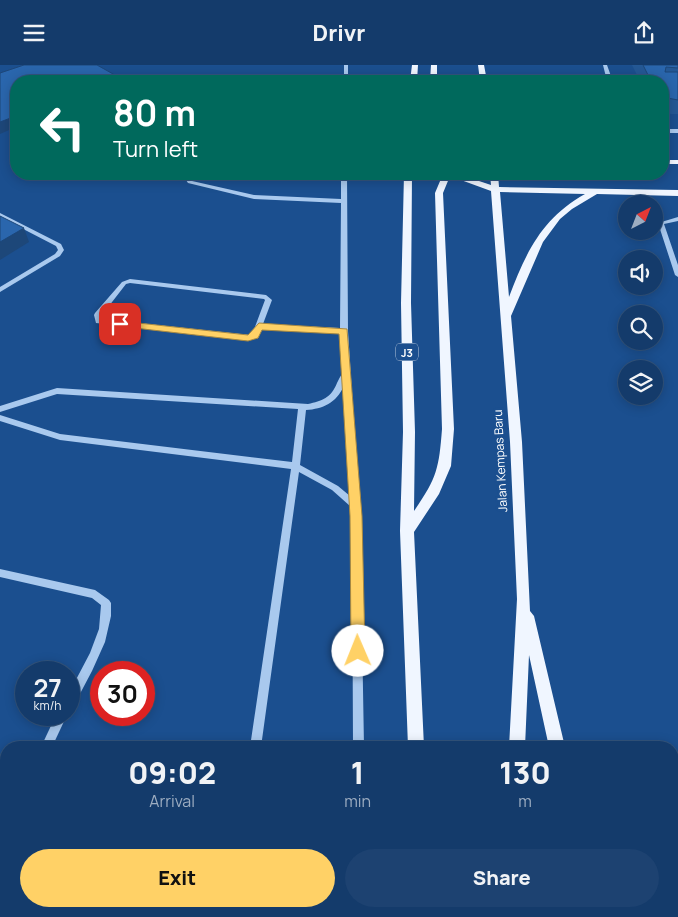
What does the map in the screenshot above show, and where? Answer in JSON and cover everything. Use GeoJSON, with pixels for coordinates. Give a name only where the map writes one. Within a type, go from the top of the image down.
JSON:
{"type":"FeatureCollection","features":[{"type":"Feature","properties":{"kind":"main road","name":"J3"},"geometry":{"type":"LineString","coordinates":[[408,180],[406,303],[409,432],[407,531],[416,741]]}},
{"type":"Feature","properties":{"kind":"main road"},"geometry":{"type":"LineString","coordinates":[[407,531],[435,491],[446,466],[448,429],[439,193],[446,180]]}},
{"type":"Feature","properties":{"kind":"main road"},"geometry":{"type":"LineString","coordinates":[[467,180],[495,189],[678,193]]}},
{"type":"Feature","properties":{"kind":"main road","name":"Jalan Kempas Baru"},"geometry":{"type":"LineString","coordinates":[[494,180],[507,317],[524,599],[517,741]]}},
{"type":"Feature","properties":{"kind":"main road"},"geometry":{"type":"LineString","coordinates":[[507,317],[531,256],[548,229],[568,208],[596,191]]}},
{"type":"Feature","properties":{"kind":"main road"},"geometry":{"type":"LineString","coordinates":[[524,599],[556,741]]}},
{"type":"Feature","properties":{"kind":"street"},"geometry":{"type":"LineString","coordinates":[[189,180],[190,182],[254,197],[344,201]]}},
{"type":"Feature","properties":{"kind":"street"},"geometry":{"type":"LineString","coordinates":[[344,180],[344,331],[356,516],[359,741]]}},
{"type":"Feature","properties":{"kind":"street"},"geometry":{"type":"LineString","coordinates":[[0,215],[59,245],[61,250],[58,255],[0,290]]}},
{"type":"Feature","properties":{"kind":"street"},"geometry":{"type":"LineString","coordinates":[[663,223],[678,219]]}},
{"type":"Feature","properties":{"kind":"street"},"geometry":{"type":"LineString","coordinates":[[663,229],[678,275]]}},
{"type":"Feature","properties":{"kind":"street"},"geometry":{"type":"LineString","coordinates":[[130,281],[266,297],[269,300],[259,326],[255,336],[248,338],[102,322],[96,318],[124,283],[130,281]]}},
{"type":"Feature","properties":{"kind":"street"},"geometry":{"type":"LineString","coordinates":[[259,326],[344,331]]}},
{"type":"Feature","properties":{"kind":"street"},"geometry":{"type":"LineString","coordinates":[[0,409],[57,391],[302,407],[327,404],[337,394],[346,370]]}},
{"type":"Feature","properties":{"kind":"street"},"geometry":{"type":"LineString","coordinates":[[255,741],[296,466],[302,407]]}},
{"type":"Feature","properties":{"kind":"street"},"geometry":{"type":"LineString","coordinates":[[0,419],[60,437],[296,466],[335,488],[354,504],[356,516]]}},
{"type":"Feature","properties":{"kind":"street"},"geometry":{"type":"LineString","coordinates":[[0,573],[95,595],[106,603],[107,617],[92,659],[80,682]]}},
{"type":"Feature","properties":{"kind":"street"},"geometry":{"type":"LineString","coordinates":[[49,741],[56,726]]}},
{"type":"Feature","properties":{"kind":"building"},"geometry":{"type":"Polygon","coordinates":[[[24,65],[97,65],[115,75],[10,75],[10,118],[0,122],[0,73],[24,65]]]}},
{"type":"Feature","properties":{"kind":"building"},"geometry":{"type":"Polygon","coordinates":[[[643,65],[678,65],[678,68],[666,67],[665,72],[678,72],[678,100],[669,98],[669,75],[648,75],[643,65]]]}},
{"type":"Feature","properties":{"kind":"building"},"geometry":{"type":"Polygon","coordinates":[[[0,216],[24,228],[0,242],[0,216]]]}},
{"type":"Feature","properties":{"kind":"route"},"geometry":{"type":"LineString","coordinates":[[120,324],[248,338],[255,336],[259,326],[344,331],[356,516],[358,651]]}}]}
